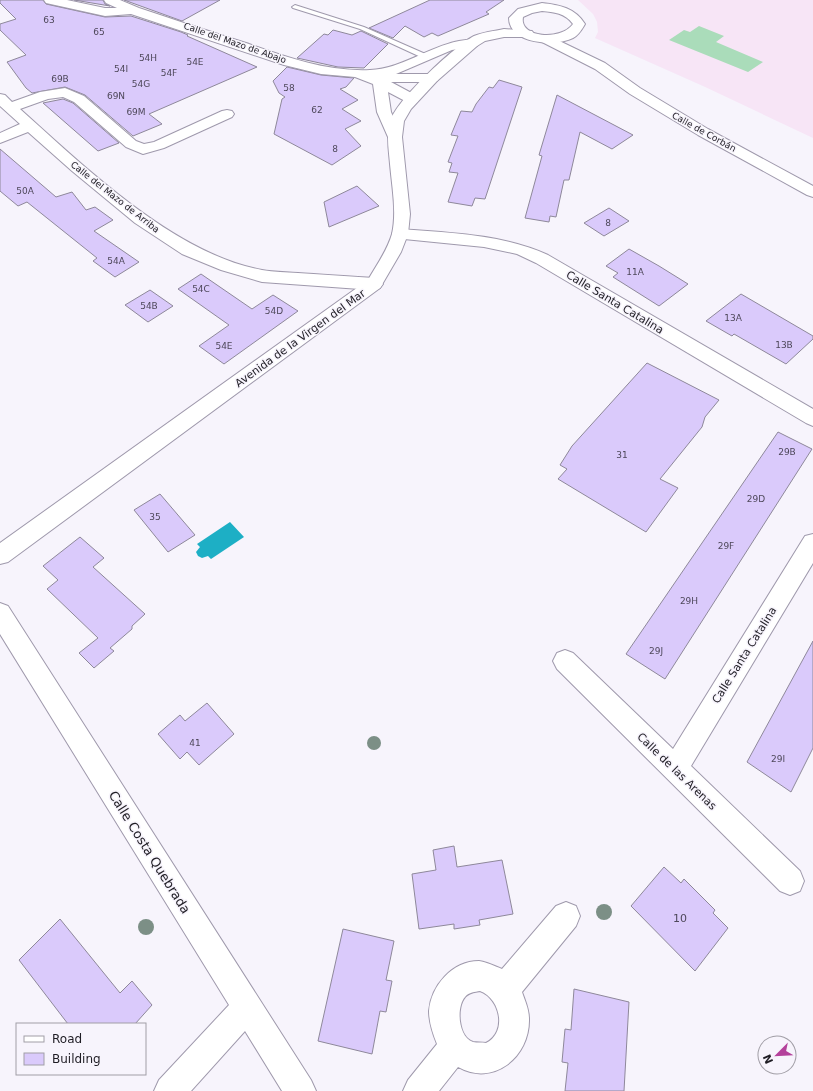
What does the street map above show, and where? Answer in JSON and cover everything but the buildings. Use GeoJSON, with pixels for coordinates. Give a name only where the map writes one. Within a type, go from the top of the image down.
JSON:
{"type":"FeatureCollection","features":[{"type":"Feature","properties":{"kind":"street"},"geometry":{"type":"LineString","coordinates":[[50,0],[105,12],[124,4]]}},
{"type":"Feature","properties":{"kind":"street"},"geometry":{"type":"LineString","coordinates":[[532,8],[542,0]]}},
{"type":"Feature","properties":{"kind":"street","name":"Calle del Mazo de Abajo"},"geometry":{"type":"LineString","coordinates":[[124,4],[289,62],[321,70],[351,73],[370,74],[391,71]]}},
{"type":"Feature","properties":{"kind":"street"},"geometry":{"type":"LineString","coordinates":[[532,8],[553,8],[563,6],[579,24],[575,32],[563,37],[547,39]]}},
{"type":"Feature","properties":{"kind":"street","name":"Avenida de la Virgen del Mar"},"geometry":{"type":"LineString","coordinates":[[0,555],[374,284],[387,264],[400,234],[402,214],[394,137],[397,121],[405,107],[432,78],[477,41],[483,34],[517,17],[524,10],[532,8]]}},
{"type":"Feature","properties":{"kind":"street"},"geometry":{"type":"LineString","coordinates":[[517,17],[516,23],[519,28],[527,34]]}},
{"type":"Feature","properties":{"kind":"street","name":"Calle de Corbán"},"geometry":{"type":"LineString","coordinates":[[575,32],[600,66]]}},
{"type":"Feature","properties":{"kind":"street","name":"Avenida de la Virgen del Mar"},"geometry":{"type":"LineString","coordinates":[[391,71],[449,47],[504,33],[527,34],[547,39]]}},
{"type":"Feature","properties":{"kind":"street","name":"Calle de Corbán"},"geometry":{"type":"LineString","coordinates":[[547,39],[600,66],[635,91],[673,115],[813,192]]}},
{"type":"Feature","properties":{"kind":"street","name":"Calle del Mazo de Abajo"},"geometry":{"type":"LineString","coordinates":[[351,73],[380,82],[412,99]]}},
{"type":"Feature","properties":{"kind":"street","name":"Calle del Mazo de Abajo"},"geometry":{"type":"LineString","coordinates":[[380,82],[389,78],[432,78]]}},
{"type":"Feature","properties":{"kind":"street"},"geometry":{"type":"LineString","coordinates":[[380,82],[384,112],[394,137]]}},
{"type":"Feature","properties":{"kind":"street","name":"Calle del Mazo de Arriba"},"geometry":{"type":"LineString","coordinates":[[6,103],[65,92],[79,100],[131,144],[143,149],[159,145],[227,114]]}},
{"type":"Feature","properties":{"kind":"street","name":"Calle del Mazo de Arriba"},"geometry":{"type":"LineString","coordinates":[[6,103],[78,168],[141,219],[188,250],[227,266],[262,276],[374,284]]}},
{"type":"Feature","properties":{"kind":"street"},"geometry":{"type":"LineString","coordinates":[[0,139],[31,125]]}},
{"type":"Feature","properties":{"kind":"street","name":"Calle Santa Catalina"},"geometry":{"type":"LineString","coordinates":[[400,234],[484,242],[522,250],[542,259],[813,418]]}},
{"type":"Feature","properties":{"kind":"street","name":"Calle Santa Catalina"},"geometry":{"type":"LineString","coordinates":[[675,768],[813,542]]}},
{"type":"Feature","properties":{"kind":"street","name":"Calle Costa Quebrada"},"geometry":{"type":"LineString","coordinates":[[0,614],[300,1091]]}},
{"type":"Feature","properties":{"kind":"street","name":"Calle de las Arenas"},"geometry":{"type":"LineString","coordinates":[[565,661],[790,881]]}},
{"type":"Feature","properties":{"kind":"street"},"geometry":{"type":"LineString","coordinates":[[504,990],[566,916]]}},
{"type":"Feature","properties":{"kind":"street"},"geometry":{"type":"LineString","coordinates":[[480,976],[493,980],[504,990],[512,1003],[515,1020],[512,1035],[505,1049],[493,1057],[479,1060],[465,1055],[455,1046],[446,1031],[444,1015],[447,999],[455,987],[466,978],[480,976]]}},
{"type":"Feature","properties":{"kind":"street"},"geometry":{"type":"LineString","coordinates":[[170,1091],[247,1006]]}},
{"type":"Feature","properties":{"kind":"street"},"geometry":{"type":"LineString","coordinates":[[419,1091],[455,1046]]}},
{"type":"Feature","properties":{"kind":"lane"},"geometry":{"type":"LineString","coordinates":[[295,6],[362,28],[426,56]]}},
{"type":"Feature","properties":{"kind":"shaded area"},"geometry":{"type":"Polygon","coordinates":[[[578,0],[813,0],[813,138],[703,86],[595,38],[598,32],[597,22],[593,14],[578,0]]]}},
{"type":"Feature","properties":{"kind":"green space"},"geometry":{"type":"Polygon","coordinates":[[[699,26],[724,36],[716,42],[763,62],[748,72],[669,40],[684,30],[690,32],[699,26]]]}},
{"type":"Feature","properties":{"kind":"water"},"geometry":{"type":"Polygon","coordinates":[[[230,522],[244,537],[211,559],[208,556],[202,558],[198,556],[196,552],[200,547],[197,544],[230,522]]]}}]}
